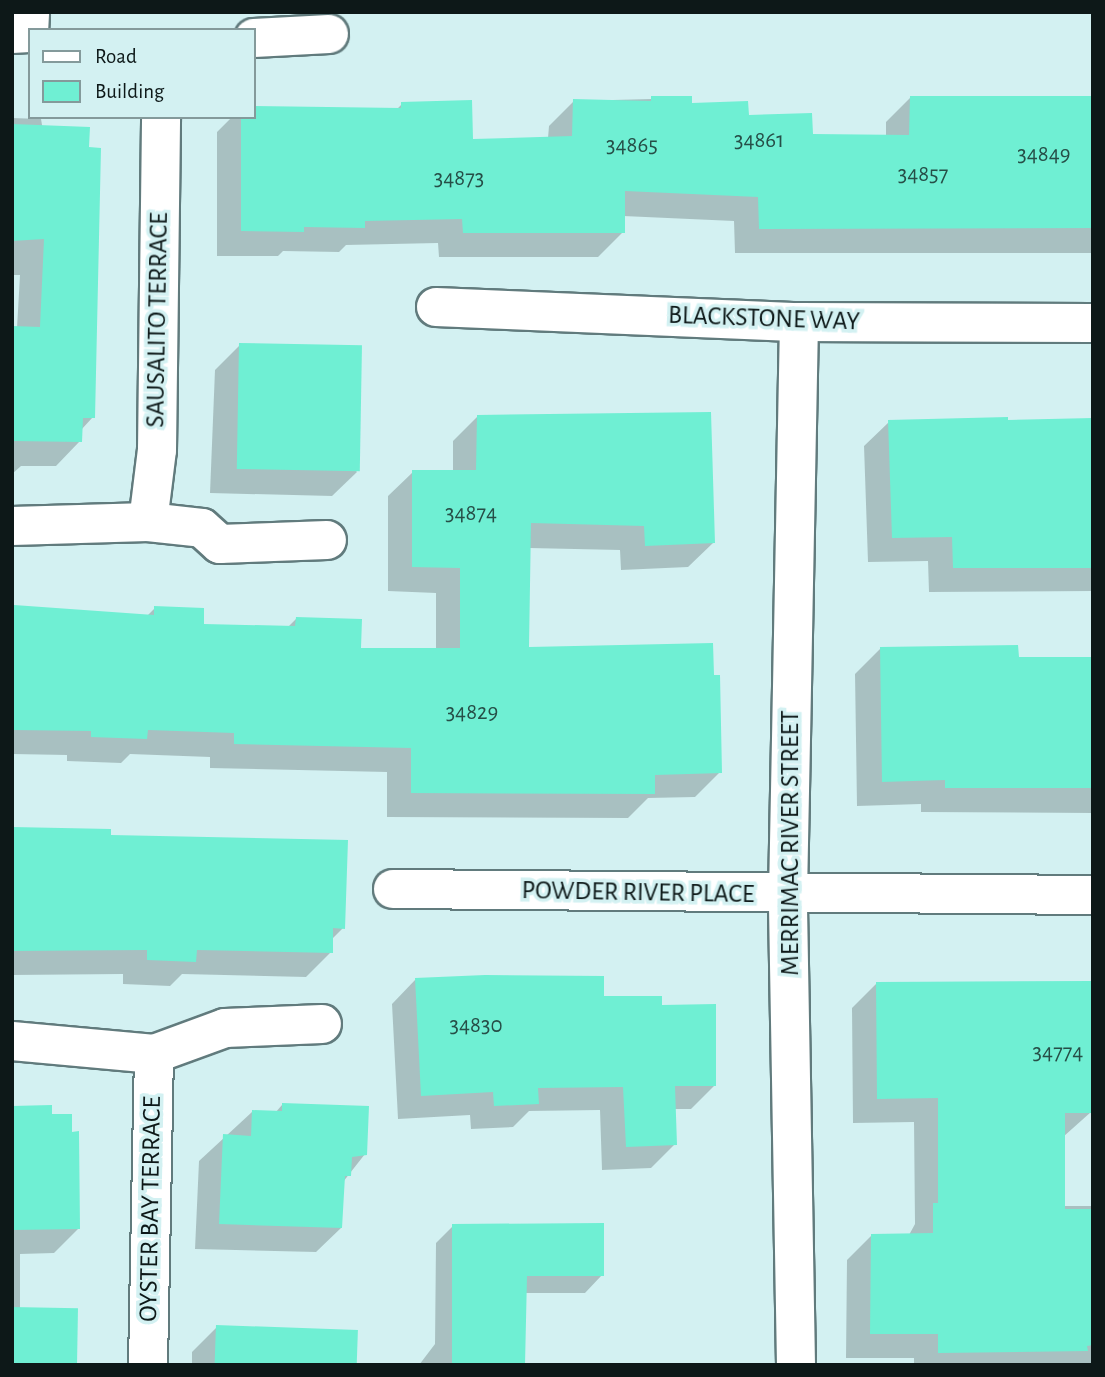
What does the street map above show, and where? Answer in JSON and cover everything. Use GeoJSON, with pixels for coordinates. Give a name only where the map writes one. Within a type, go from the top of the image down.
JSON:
{"type":"FeatureCollection","features":[{"type":"Feature","properties":{"kind":"street"},"geometry":{"type":"LineString","coordinates":[[256,38],[329,34]]}},
{"type":"Feature","properties":{"kind":"street","name":"SAUSALITO TERRACE"},"geometry":{"type":"LineString","coordinates":[[148,522],[157,450],[161,119]]}},
{"type":"Feature","properties":{"kind":"street","name":"BLACKSTONE WAY"},"geometry":{"type":"LineString","coordinates":[[436,307],[799,322],[1093,323]]}},
{"type":"Feature","properties":{"kind":"street","name":"MERRIMAC RIVER STREET"},"geometry":{"type":"LineString","coordinates":[[796,1365],[789,895],[799,322]]}},
{"type":"Feature","properties":{"kind":"street"},"geometry":{"type":"LineString","coordinates":[[12,526],[148,522],[202,528],[220,544],[327,540]]}},
{"type":"Feature","properties":{"kind":"street","name":"POWDER RIVER PLACE"},"geometry":{"type":"LineString","coordinates":[[393,889],[789,895],[1093,895]]}},
{"type":"Feature","properties":{"kind":"street"},"geometry":{"type":"LineString","coordinates":[[12,1041],[154,1054],[225,1028],[322,1024]]}},
{"type":"Feature","properties":{"kind":"street","name":"OYSTER BAY TERRACE"},"geometry":{"type":"LineString","coordinates":[[148,1365],[154,1054]]}},
{"type":"Feature","properties":{"kind":"building"},"geometry":{"type":"Polygon","coordinates":[[[651,96],[692,96],[692,103],[748,101],[749,115],[812,113],[813,134],[909,135],[910,96],[1093,96],[1093,228],[759,229],[758,197],[625,191],[625,233],[463,233],[462,219],[365,221],[365,228],[304,227],[304,232],[241,231],[241,119],[256,119],[256,106],[401,108],[401,102],[472,100],[473,139],[572,136],[573,99],[651,101],[651,96]]]}},
{"type":"Feature","properties":{"kind":"building"},"geometry":{"type":"Polygon","coordinates":[[[12,124],[90,127],[89,147],[101,148],[95,418],[83,418],[82,442],[12,441],[12,326],[40,327],[44,239],[12,241],[12,124]]]}},
{"type":"Feature","properties":{"kind":"building"},"geometry":{"type":"Polygon","coordinates":[[[239,343],[362,345],[360,471],[237,469],[239,343]]]}},
{"type":"Feature","properties":{"kind":"building"},"geometry":{"type":"Polygon","coordinates":[[[711,412],[715,543],[645,546],[644,526],[531,523],[529,647],[713,643],[714,675],[720,675],[722,773],[655,775],[655,794],[411,793],[411,748],[234,744],[234,733],[148,730],[147,739],[91,737],[91,731],[12,730],[14,605],[154,615],[154,606],[204,608],[204,624],[295,626],[296,617],[362,619],[361,648],[460,648],[460,568],[412,567],[412,470],[476,470],[477,415],[711,412]]]}},
{"type":"Feature","properties":{"kind":"building"},"geometry":{"type":"Polygon","coordinates":[[[1008,417],[1008,420],[1093,418],[1093,568],[953,568],[952,537],[892,538],[888,420],[1008,417]]]}},
{"type":"Feature","properties":{"kind":"building"},"geometry":{"type":"Polygon","coordinates":[[[1018,645],[1019,657],[1093,657],[1093,788],[945,788],[945,780],[882,782],[880,647],[1018,645]]]}},
{"type":"Feature","properties":{"kind":"building"},"geometry":{"type":"Polygon","coordinates":[[[12,827],[111,829],[111,835],[348,840],[345,929],[333,928],[333,953],[197,950],[196,962],[147,960],[147,950],[12,951],[12,827]]]}},
{"type":"Feature","properties":{"kind":"building"},"geometry":{"type":"Polygon","coordinates":[[[485,975],[604,976],[604,996],[662,996],[662,1005],[716,1004],[716,1086],[675,1086],[677,1145],[626,1147],[623,1087],[538,1088],[539,1104],[494,1106],[493,1092],[421,1096],[415,978],[485,975]]]}},
{"type":"Feature","properties":{"kind":"building"},"geometry":{"type":"Polygon","coordinates":[[[1093,981],[1093,1113],[1065,1113],[1065,1209],[1093,1209],[1093,1345],[1087,1346],[1088,1351],[938,1353],[938,1334],[870,1334],[871,1234],[933,1233],[933,1203],[938,1203],[938,1098],[877,1099],[876,982],[1093,981]]]}},
{"type":"Feature","properties":{"kind":"building"},"geometry":{"type":"Polygon","coordinates":[[[282,1103],[369,1106],[367,1155],[352,1157],[351,1176],[345,1176],[342,1228],[219,1224],[223,1134],[251,1136],[252,1110],[282,1111],[282,1103]]]}},
{"type":"Feature","properties":{"kind":"building"},"geometry":{"type":"Polygon","coordinates":[[[52,1105],[52,1114],[72,1114],[72,1132],[79,1131],[80,1229],[12,1230],[12,1106],[52,1105]]]}},
{"type":"Feature","properties":{"kind":"building"},"geometry":{"type":"Polygon","coordinates":[[[604,1223],[604,1276],[527,1276],[525,1365],[452,1365],[452,1224],[604,1223]]]}},
{"type":"Feature","properties":{"kind":"building"},"geometry":{"type":"Polygon","coordinates":[[[12,1307],[78,1308],[77,1365],[12,1365],[12,1307]]]}},
{"type":"Feature","properties":{"kind":"building"},"geometry":{"type":"Polygon","coordinates":[[[216,1325],[358,1330],[357,1365],[215,1365],[216,1325]]]}}]}
